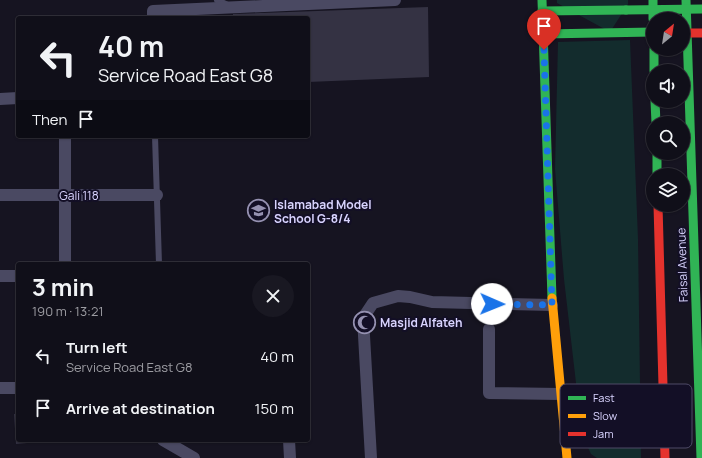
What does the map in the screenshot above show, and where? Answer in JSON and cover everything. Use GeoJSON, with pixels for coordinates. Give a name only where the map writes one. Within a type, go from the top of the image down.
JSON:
{"type":"FeatureCollection","features":[{"type":"Feature","properties":{"kind":"main road"},"geometry":{"type":"LineString","coordinates":[[542,0],[552,305],[560,384]]}},
{"type":"Feature","properties":{"kind":"main road"},"geometry":{"type":"LineString","coordinates":[[653,0],[653,12]]}},
{"type":"Feature","properties":{"kind":"main road","name":"Faisal Avenue"},"geometry":{"type":"LineString","coordinates":[[686,0],[701,458]]}},
{"type":"Feature","properties":{"kind":"main road"},"geometry":{"type":"LineString","coordinates":[[542,11],[702,9]]}},
{"type":"Feature","properties":{"kind":"main road"},"geometry":{"type":"LineString","coordinates":[[544,34],[646,32]]}},
{"type":"Feature","properties":{"kind":"main road"},"geometry":{"type":"LineString","coordinates":[[690,33],[702,33]]}},
{"type":"Feature","properties":{"kind":"main road","name":"Faisal Avenue"},"geometry":{"type":"LineString","coordinates":[[658,212],[663,384]]}},
{"type":"Feature","properties":{"kind":"main road"},"geometry":{"type":"LineString","coordinates":[[566,448],[567,458]]}},
{"type":"Feature","properties":{"kind":"main road","name":"Faisal Avenue"},"geometry":{"type":"LineString","coordinates":[[665,448],[665,458]]}},
{"type":"Feature","properties":{"kind":"street"},"geometry":{"type":"LineString","coordinates":[[153,14],[235,8],[395,0]]}},
{"type":"Feature","properties":{"kind":"street"},"geometry":{"type":"LineString","coordinates":[[0,98],[16,98]]}},
{"type":"Feature","properties":{"kind":"street"},"geometry":{"type":"LineString","coordinates":[[64,138],[66,195],[65,262]]}},
{"type":"Feature","properties":{"kind":"street","name":"Gali 118"},"geometry":{"type":"LineString","coordinates":[[0,195],[157,195]]}},
{"type":"Feature","properties":{"kind":"street"},"geometry":{"type":"LineString","coordinates":[[0,276],[16,276]]}},
{"type":"Feature","properties":{"kind":"street"},"geometry":{"type":"LineString","coordinates":[[371,458],[363,318],[373,303],[398,296],[432,302],[552,305]]}},
{"type":"Feature","properties":{"kind":"street"},"geometry":{"type":"LineString","coordinates":[[489,329],[489,393],[560,394]]}},
{"type":"Feature","properties":{"kind":"street"},"geometry":{"type":"LineString","coordinates":[[0,388],[16,388]]}},
{"type":"Feature","properties":{"kind":"street"},"geometry":{"type":"LineString","coordinates":[[166,442],[194,458]]}},
{"type":"Feature","properties":{"kind":"street"},"geometry":{"type":"LineString","coordinates":[[289,442],[290,458]]}},
{"type":"Feature","properties":{"kind":"lane"},"geometry":{"type":"LineString","coordinates":[[217,0],[235,8]]}},
{"type":"Feature","properties":{"kind":"lane"},"geometry":{"type":"LineString","coordinates":[[155,138],[159,262]]}},
{"type":"Feature","properties":{"kind":"green space"},"geometry":{"type":"Polygon","coordinates":[[[557,0],[628,0],[628,4],[610,32],[557,3],[557,0]]]}},
{"type":"Feature","properties":{"kind":"green space"},"geometry":{"type":"Polygon","coordinates":[[[630,40],[638,239],[640,384],[576,384],[564,279],[555,169],[558,42],[630,40]]]}},
{"type":"Feature","properties":{"kind":"green space"},"geometry":{"type":"Polygon","coordinates":[[[588,448],[641,448],[641,458],[597,458],[591,454],[588,448]]]}},
{"type":"Feature","properties":{"kind":"building"},"geometry":{"type":"Polygon","coordinates":[[[428,7],[429,77],[310,82],[310,16],[233,16],[233,14],[428,7]]]}},
{"type":"Feature","properties":{"kind":"building"},"geometry":{"type":"Polygon","coordinates":[[[14,414],[16,414],[16,442],[39,442],[16,444],[14,414]]]}},
{"type":"Feature","properties":{"kind":"traffic: fast"},"geometry":{"type":"LineString","coordinates":[[542,0],[552,298]]}},
{"type":"Feature","properties":{"kind":"traffic: fast"},"geometry":{"type":"LineString","coordinates":[[653,0],[653,12]]}},
{"type":"Feature","properties":{"kind":"traffic: fast"},"geometry":{"type":"LineString","coordinates":[[686,0],[701,458]]}},
{"type":"Feature","properties":{"kind":"traffic: fast"},"geometry":{"type":"LineString","coordinates":[[626,10],[702,9]]}},
{"type":"Feature","properties":{"kind":"traffic: fast"},"geometry":{"type":"LineString","coordinates":[[542,11],[626,10]]}},
{"type":"Feature","properties":{"kind":"traffic: fast"},"geometry":{"type":"LineString","coordinates":[[544,34],[646,32]]}},
{"type":"Feature","properties":{"kind":"traffic: fast"},"geometry":{"type":"LineString","coordinates":[[654,56],[654,64]]}},
{"type":"Feature","properties":{"kind":"traffic: fast"},"geometry":{"type":"LineString","coordinates":[[655,108],[656,116]]}},
{"type":"Feature","properties":{"kind":"traffic: fast"},"geometry":{"type":"LineString","coordinates":[[657,160],[657,168]]}},
{"type":"Feature","properties":{"kind":"traffic: slow"},"geometry":{"type":"LineString","coordinates":[[552,298],[560,384]]}},
{"type":"Feature","properties":{"kind":"traffic: slow"},"geometry":{"type":"LineString","coordinates":[[566,448],[567,458]]}},
{"type":"Feature","properties":{"kind":"traffic: jam"},"geometry":{"type":"LineString","coordinates":[[690,33],[702,33]]}},
{"type":"Feature","properties":{"kind":"traffic: jam"},"geometry":{"type":"LineString","coordinates":[[658,212],[663,384]]}},
{"type":"Feature","properties":{"kind":"traffic: jam"},"geometry":{"type":"LineString","coordinates":[[665,448],[665,458]]}},
{"type":"Feature","properties":{"kind":"place","name":"Islamabad Model School G-8/4"},"geometry":{"type":"Point","coordinates":[258,211]}},
{"type":"Feature","properties":{"kind":"place","name":"Masjid Alfateh"},"geometry":{"type":"Point","coordinates":[364,322]}},
{"type":"Feature","properties":{"kind":"route"},"geometry":{"type":"LineString","coordinates":[[492,304],[552,305],[544,50]]}}]}
